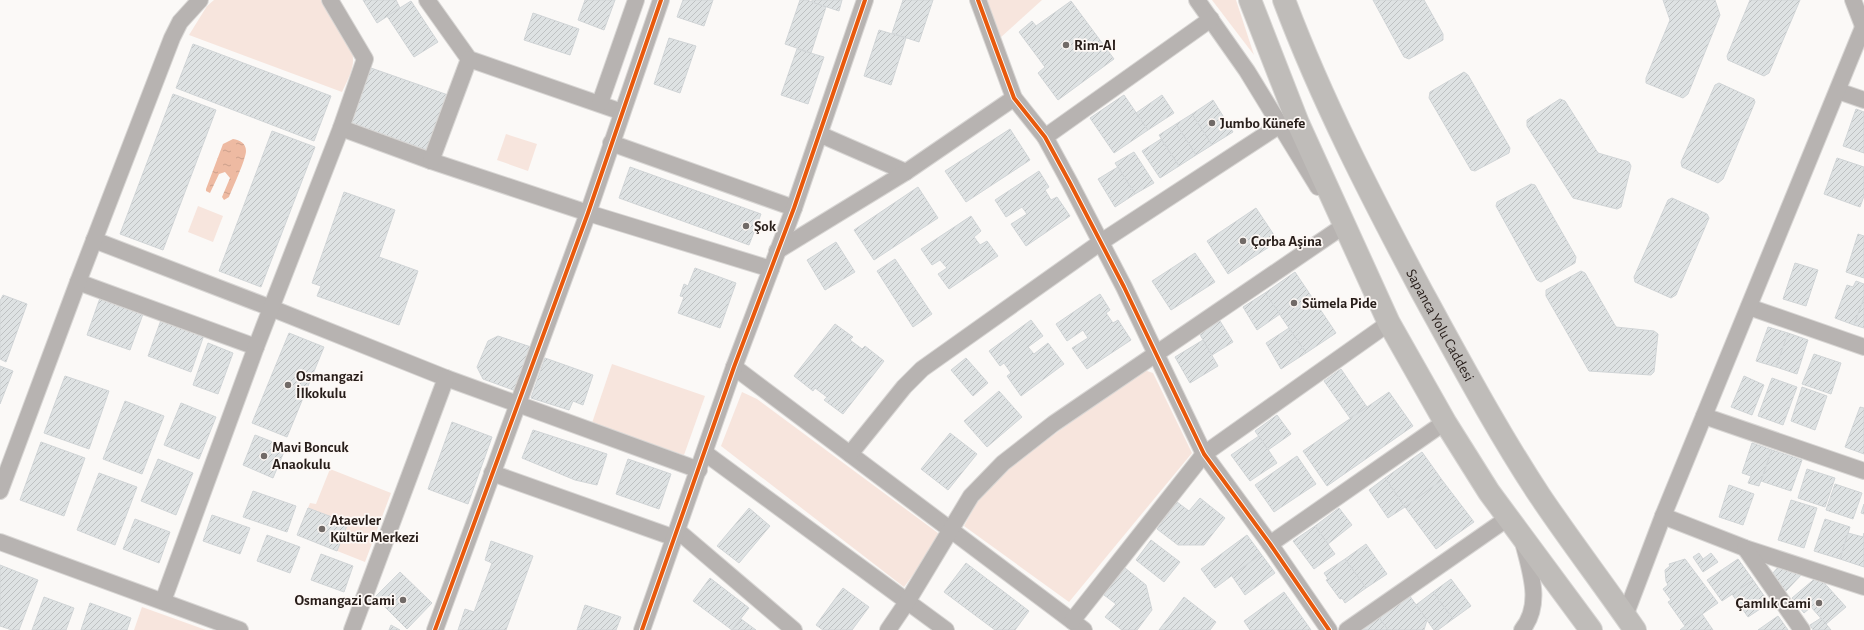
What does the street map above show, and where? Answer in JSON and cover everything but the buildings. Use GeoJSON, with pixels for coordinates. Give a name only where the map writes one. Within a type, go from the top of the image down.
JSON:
{"type":"FeatureCollection","features":[{"type":"Feature","properties":{"kind":"highway"},"geometry":{"type":"LineString","coordinates":[[1250,0],[1284,91],[1361,265],[1394,332],[1445,422],[1485,486],[1521,537],[1591,630]]}},
{"type":"Feature","properties":{"kind":"highway","name":"Sapanca Yolu Caddesi"},"geometry":{"type":"LineString","coordinates":[[1284,0],[1306,59],[1342,139],[1444,332],[1502,434],[1540,496],[1630,623]]}},
{"type":"Feature","properties":{"kind":"street"},"geometry":{"type":"LineString","coordinates":[[0,490],[172,38],[180,22],[200,0]]}},
{"type":"Feature","properties":{"kind":"street"},"geometry":{"type":"LineString","coordinates":[[163,601],[271,308],[341,128],[365,59],[330,0]]}},
{"type":"Feature","properties":{"kind":"street"},"geometry":{"type":"LineString","coordinates":[[600,103],[636,0]]}},
{"type":"Feature","properties":{"kind":"street"},"geometry":{"type":"LineString","coordinates":[[435,630],[588,213],[661,0]]}},
{"type":"Feature","properties":{"kind":"street"},"geometry":{"type":"LineString","coordinates":[[649,627],[676,535],[734,367],[794,208],[865,0]]}},
{"type":"Feature","properties":{"kind":"street"},"geometry":{"type":"LineString","coordinates":[[978,0],[1014,98],[1045,137],[1101,242],[1204,454],[1270,544],[1329,630]]}},
{"type":"Feature","properties":{"kind":"street"},"geometry":{"type":"LineString","coordinates":[[1197,0],[1248,71],[1342,227],[1361,265]]}},
{"type":"Feature","properties":{"kind":"street"},"geometry":{"type":"LineString","coordinates":[[1630,623],[1663,516],[1864,26],[1852,0]]}},
{"type":"Feature","properties":{"kind":"street"},"geometry":{"type":"LineString","coordinates":[[432,3],[469,59],[600,103],[622,112]]}},
{"type":"Feature","properties":{"kind":"street"},"geometry":{"type":"LineString","coordinates":[[1045,137],[1211,19]]}},
{"type":"Feature","properties":{"kind":"street"},"geometry":{"type":"LineString","coordinates":[[431,161],[469,59]]}},
{"type":"Feature","properties":{"kind":"street"},"geometry":{"type":"LineString","coordinates":[[1838,91],[1864,100]]}},
{"type":"Feature","properties":{"kind":"street"},"geometry":{"type":"LineString","coordinates":[[777,251],[906,172],[1014,98]]}},
{"type":"Feature","properties":{"kind":"street"},"geometry":{"type":"LineString","coordinates":[[850,454],[904,387],[922,369],[1101,242],[1280,125]]}},
{"type":"Feature","properties":{"kind":"street"},"geometry":{"type":"LineString","coordinates":[[341,128],[431,161],[588,213],[771,269]]}},
{"type":"Feature","properties":{"kind":"street"},"geometry":{"type":"LineString","coordinates":[[819,134],[906,172]]}},
{"type":"Feature","properties":{"kind":"street"},"geometry":{"type":"LineString","coordinates":[[611,143],[794,208]]}},
{"type":"Feature","properties":{"kind":"street"},"geometry":{"type":"LineString","coordinates":[[888,630],[952,530],[971,496],[1003,463],[1053,424],[1342,227]]}},
{"type":"Feature","properties":{"kind":"street"},"geometry":{"type":"LineString","coordinates":[[94,240],[517,405],[699,470]]}},
{"type":"Feature","properties":{"kind":"street"},"geometry":{"type":"LineString","coordinates":[[78,282],[256,348]]}},
{"type":"Feature","properties":{"kind":"street"},"geometry":{"type":"LineString","coordinates":[[1749,307],[1864,347]]}},
{"type":"Feature","properties":{"kind":"street"},"geometry":{"type":"LineString","coordinates":[[734,367],[1078,626],[1204,454],[1394,332]]}},
{"type":"Feature","properties":{"kind":"street"},"geometry":{"type":"LineString","coordinates":[[352,630],[446,378]]}},
{"type":"Feature","properties":{"kind":"street"},"geometry":{"type":"LineString","coordinates":[[1704,416],[1864,471]]}},
{"type":"Feature","properties":{"kind":"street"},"geometry":{"type":"LineString","coordinates":[[1270,544],[1445,422]]}},
{"type":"Feature","properties":{"kind":"street"},"geometry":{"type":"LineString","coordinates":[[705,453],[946,630]]}},
{"type":"Feature","properties":{"kind":"street"},"geometry":{"type":"LineString","coordinates":[[492,473],[676,535],[794,630]]}},
{"type":"Feature","properties":{"kind":"street"},"geometry":{"type":"LineString","coordinates":[[1663,516],[1745,548],[1864,587]]}},
{"type":"Feature","properties":{"kind":"street"},"geometry":{"type":"LineString","coordinates":[[1347,630],[1508,518]]}},
{"type":"Feature","properties":{"kind":"street"},"geometry":{"type":"LineString","coordinates":[[1521,537],[1534,589],[1533,607],[1528,623],[1522,630]]}},
{"type":"Feature","properties":{"kind":"street"},"geometry":{"type":"LineString","coordinates":[[0,542],[240,630]]}},
{"type":"Feature","properties":{"kind":"street"},"geometry":{"type":"LineString","coordinates":[[1745,548],[1802,630]]}},
{"type":"Feature","properties":{"kind":"shaded area"},"geometry":{"type":"Polygon","coordinates":[[[214,0],[321,0],[352,52],[352,67],[342,92],[189,35],[207,6],[214,0]]]}},
{"type":"Feature","properties":{"kind":"shaded area"},"geometry":{"type":"Polygon","coordinates":[[[986,0],[1042,0],[1000,38],[986,0]]]}},
{"type":"Feature","properties":{"kind":"shaded area"},"geometry":{"type":"Polygon","coordinates":[[[1212,0],[1236,0],[1254,55],[1212,0]]]}},
{"type":"Feature","properties":{"kind":"shaded area"},"geometry":{"type":"Polygon","coordinates":[[[506,134],[537,144],[528,171],[497,160],[506,134]]]}},
{"type":"Feature","properties":{"kind":"shaded area"},"geometry":{"type":"Polygon","coordinates":[[[198,206],[223,216],[213,242],[188,232],[198,206]]]}},
{"type":"Feature","properties":{"kind":"shaded area"},"geometry":{"type":"Polygon","coordinates":[[[612,364],[705,396],[684,455],[592,423],[612,364]]]}},
{"type":"Feature","properties":{"kind":"shaded area"},"geometry":{"type":"Polygon","coordinates":[[[1144,370],[1153,373],[1192,453],[1069,602],[964,526],[979,498],[1010,466],[1144,370]]]}},
{"type":"Feature","properties":{"kind":"shaded area"},"geometry":{"type":"Polygon","coordinates":[[[742,392],[757,399],[942,536],[904,587],[721,446],[742,392]]]}},
{"type":"Feature","properties":{"kind":"shaded area"},"geometry":{"type":"Polygon","coordinates":[[[330,469],[391,493],[365,562],[297,535],[310,503],[316,504],[330,469]]]}},
{"type":"Feature","properties":{"kind":"shaded area"},"geometry":{"type":"Polygon","coordinates":[[[142,607],[206,630],[134,630],[142,607]]]}},
{"type":"Feature","properties":{"kind":"water"},"geometry":{"type":"Polygon","coordinates":[[[233,139],[244,144],[246,151],[242,166],[229,197],[224,200],[222,197],[230,178],[225,172],[219,174],[210,193],[206,191],[206,189],[223,144],[233,139]]]}},
{"type":"Feature","properties":{"kind":"cycle path"},"geometry":{"type":"LineString","coordinates":[[435,630],[588,213],[661,0]]}},
{"type":"Feature","properties":{"kind":"cycle path"},"geometry":{"type":"LineString","coordinates":[[642,630],[734,367],[794,208],[865,0]]}},
{"type":"Feature","properties":{"kind":"cycle path"},"geometry":{"type":"LineString","coordinates":[[978,0],[1014,98],[1045,137],[1070,183],[1124,287],[1204,454],[1270,544],[1329,630]]}},
{"type":"Feature","properties":{"kind":"place","name":"Rim-Al"},"geometry":{"type":"Point","coordinates":[1066,45]}},
{"type":"Feature","properties":{"kind":"place","name":"Jumbo Künefe"},"geometry":{"type":"Point","coordinates":[1212,123]}},
{"type":"Feature","properties":{"kind":"place","name":"Şok"},"geometry":{"type":"Point","coordinates":[746,226]}},
{"type":"Feature","properties":{"kind":"place","name":"Çorba Aşina"},"geometry":{"type":"Point","coordinates":[1243,241]}},
{"type":"Feature","properties":{"kind":"place","name":"Sümela Pide"},"geometry":{"type":"Point","coordinates":[1294,303]}},
{"type":"Feature","properties":{"kind":"place","name":"Osmangazi İlkokulu"},"geometry":{"type":"Point","coordinates":[288,385]}},
{"type":"Feature","properties":{"kind":"place","name":"Mavi Boncuk Anaokulu"},"geometry":{"type":"Point","coordinates":[264,456]}},
{"type":"Feature","properties":{"kind":"place","name":"Ataevler Kültür Merkezi"},"geometry":{"type":"Point","coordinates":[322,529]}},
{"type":"Feature","properties":{"kind":"place","name":"Osmangazi Cami"},"geometry":{"type":"Point","coordinates":[403,600]}},
{"type":"Feature","properties":{"kind":"place","name":"Çamlık Cami"},"geometry":{"type":"Point","coordinates":[1819,603]}}]}
